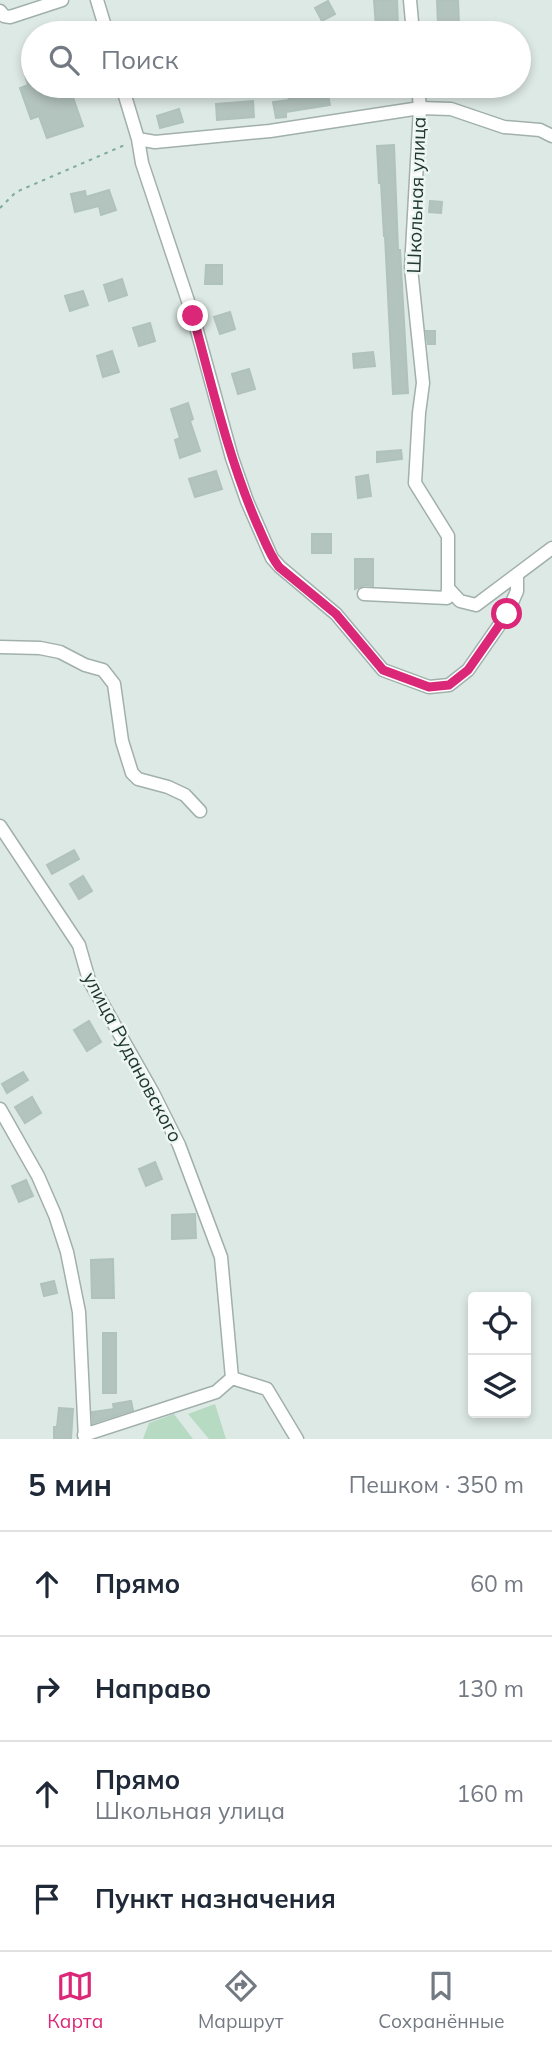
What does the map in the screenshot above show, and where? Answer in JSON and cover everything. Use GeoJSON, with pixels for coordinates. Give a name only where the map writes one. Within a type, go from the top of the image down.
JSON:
{"type":"FeatureCollection","features":[{"type":"Feature","properties":{"kind":"street"},"geometry":{"type":"LineString","coordinates":[[0,11],[10,18],[62,0]]}},
{"type":"Feature","properties":{"kind":"street"},"geometry":{"type":"LineString","coordinates":[[97,0],[103,21]]}},
{"type":"Feature","properties":{"kind":"street"},"geometry":{"type":"LineString","coordinates":[[410,0],[412,21]]}},
{"type":"Feature","properties":{"kind":"street"},"geometry":{"type":"LineString","coordinates":[[126,98],[142,163],[193,316],[232,458],[247,501],[272,558],[279,567],[336,614],[383,670],[429,687],[449,685],[468,670],[507,614],[517,591],[517,575]]}},
{"type":"Feature","properties":{"kind":"street","name":"Школьная улица"},"geometry":{"type":"LineString","coordinates":[[419,98],[411,268],[423,383],[415,482],[448,536],[447,593]]}},
{"type":"Feature","properties":{"kind":"street"},"geometry":{"type":"LineString","coordinates":[[138,139],[155,142],[270,131],[420,108],[451,109],[504,127],[540,130],[552,136]]}},
{"type":"Feature","properties":{"kind":"street"},"geometry":{"type":"LineString","coordinates":[[364,594],[447,593],[460,601],[476,605],[552,548]]}},
{"type":"Feature","properties":{"kind":"street"},"geometry":{"type":"LineString","coordinates":[[0,647],[40,648],[60,652],[85,665],[103,670],[114,684],[122,741],[132,773],[138,779],[169,787],[185,795],[200,811]]}},
{"type":"Feature","properties":{"kind":"street","name":"улица Рудановского"},"geometry":{"type":"LineString","coordinates":[[0,827],[79,945],[89,980],[179,1145],[221,1257],[232,1378]]}},
{"type":"Feature","properties":{"kind":"street"},"geometry":{"type":"LineString","coordinates":[[0,1109],[38,1175],[55,1214],[67,1252],[79,1312],[84,1437],[216,1392],[232,1378],[267,1389],[297,1439]]}},
{"type":"Feature","properties":{"kind":"path"},"geometry":{"type":"LineString","coordinates":[[0,208],[16,192],[138,139]]}},
{"type":"Feature","properties":{"kind":"green space"},"geometry":{"type":"Polygon","coordinates":[[[215,1404],[226,1439],[209,1439],[188,1414],[215,1404]]]}},
{"type":"Feature","properties":{"kind":"green space"},"geometry":{"type":"Polygon","coordinates":[[[174,1414],[193,1439],[143,1439],[149,1423],[174,1414]]]}},
{"type":"Feature","properties":{"kind":"building"},"geometry":{"type":"Polygon","coordinates":[[[374,0],[397,0],[398,21],[376,21],[374,0]]]}},
{"type":"Feature","properties":{"kind":"building"},"geometry":{"type":"Polygon","coordinates":[[[437,0],[458,0],[459,21],[438,21],[437,0]]]}},
{"type":"Feature","properties":{"kind":"building"},"geometry":{"type":"Polygon","coordinates":[[[328,1],[335,14],[322,21],[315,8],[328,1]]]}},
{"type":"Feature","properties":{"kind":"building"},"geometry":{"type":"Polygon","coordinates":[[[24,98],[73,98],[83,126],[47,138],[39,116],[31,119],[24,98]]]}},
{"type":"Feature","properties":{"kind":"building"},"geometry":{"type":"Polygon","coordinates":[[[329,98],[330,105],[286,112],[286,117],[276,118],[273,102],[329,98]]]}},
{"type":"Feature","properties":{"kind":"building"},"geometry":{"type":"Polygon","coordinates":[[[253,101],[254,117],[217,120],[216,104],[253,101]]]}},
{"type":"Feature","properties":{"kind":"building"},"geometry":{"type":"Polygon","coordinates":[[[179,109],[183,122],[160,128],[157,116],[179,109]]]}},
{"type":"Feature","properties":{"kind":"building"},"geometry":{"type":"Polygon","coordinates":[[[394,145],[408,393],[393,394],[385,236],[377,146],[394,145]]]}},
{"type":"Feature","properties":{"kind":"building"},"geometry":{"type":"Polygon","coordinates":[[[109,190],[116,210],[101,215],[99,206],[75,212],[71,194],[85,191],[86,197],[109,190]]]}},
{"type":"Feature","properties":{"kind":"building"},"geometry":{"type":"Polygon","coordinates":[[[430,201],[442,202],[441,213],[429,212],[430,201]]]}},
{"type":"Feature","properties":{"kind":"building"},"geometry":{"type":"Polygon","coordinates":[[[206,265],[222,265],[222,284],[205,284],[206,265]]]}},
{"type":"Feature","properties":{"kind":"building"},"geometry":{"type":"Polygon","coordinates":[[[122,279],[127,295],[109,301],[104,285],[122,279]]]}},
{"type":"Feature","properties":{"kind":"building"},"geometry":{"type":"Polygon","coordinates":[[[83,291],[88,305],[70,311],[65,296],[83,291]]]}},
{"type":"Feature","properties":{"kind":"building"},"geometry":{"type":"Polygon","coordinates":[[[230,312],[235,329],[220,334],[214,317],[230,312]]]}},
{"type":"Feature","properties":{"kind":"building"},"geometry":{"type":"Polygon","coordinates":[[[150,323],[155,341],[139,346],[133,328],[150,323]]]}},
{"type":"Feature","properties":{"kind":"building"},"geometry":{"type":"Polygon","coordinates":[[[426,331],[435,331],[435,344],[428,344],[426,331]]]}},
{"type":"Feature","properties":{"kind":"building"},"geometry":{"type":"Polygon","coordinates":[[[112,351],[119,372],[103,377],[97,356],[112,351]]]}},
{"type":"Feature","properties":{"kind":"building"},"geometry":{"type":"Polygon","coordinates":[[[373,352],[375,366],[354,368],[353,354],[373,352]]]}},
{"type":"Feature","properties":{"kind":"building"},"geometry":{"type":"Polygon","coordinates":[[[249,369],[255,389],[238,394],[232,374],[249,369]]]}},
{"type":"Feature","properties":{"kind":"building"},"geometry":{"type":"Polygon","coordinates":[[[188,403],[193,419],[190,421],[200,451],[180,458],[175,440],[180,438],[171,409],[188,403]]]}},
{"type":"Feature","properties":{"kind":"building"},"geometry":{"type":"Polygon","coordinates":[[[401,450],[402,459],[377,462],[377,452],[401,450]]]}},
{"type":"Feature","properties":{"kind":"building"},"geometry":{"type":"Polygon","coordinates":[[[216,471],[222,489],[195,497],[189,479],[216,471]]]}},
{"type":"Feature","properties":{"kind":"building"},"geometry":{"type":"Polygon","coordinates":[[[368,475],[371,496],[358,498],[356,477],[368,475]]]}},
{"type":"Feature","properties":{"kind":"building"},"geometry":{"type":"Polygon","coordinates":[[[312,534],[331,534],[331,553],[312,553],[312,534]]]}},
{"type":"Feature","properties":{"kind":"building"},"geometry":{"type":"Polygon","coordinates":[[[355,559],[373,559],[373,586],[364,585],[355,589],[355,559]]]}},
{"type":"Feature","properties":{"kind":"building"},"geometry":{"type":"Polygon","coordinates":[[[74,850],[79,859],[52,874],[47,865],[74,850]]]}},
{"type":"Feature","properties":{"kind":"building"},"geometry":{"type":"Polygon","coordinates":[[[83,876],[92,891],[79,899],[70,884],[83,876]]]}},
{"type":"Feature","properties":{"kind":"building"},"geometry":{"type":"Polygon","coordinates":[[[89,1021],[101,1042],[87,1051],[74,1030],[89,1021]]]}},
{"type":"Feature","properties":{"kind":"building"},"geometry":{"type":"Polygon","coordinates":[[[23,1072],[28,1080],[7,1093],[2,1084],[23,1072]]]}},
{"type":"Feature","properties":{"kind":"building"},"geometry":{"type":"Polygon","coordinates":[[[32,1097],[41,1113],[25,1123],[15,1107],[32,1097]]]}},
{"type":"Feature","properties":{"kind":"building"},"geometry":{"type":"Polygon","coordinates":[[[155,1162],[162,1179],[146,1186],[139,1169],[155,1162]]]}},
{"type":"Feature","properties":{"kind":"building"},"geometry":{"type":"Polygon","coordinates":[[[26,1180],[33,1196],[19,1202],[12,1186],[26,1180]]]}},
{"type":"Feature","properties":{"kind":"building"},"geometry":{"type":"Polygon","coordinates":[[[195,1214],[196,1238],[172,1239],[172,1215],[195,1214]]]}},
{"type":"Feature","properties":{"kind":"building"},"geometry":{"type":"Polygon","coordinates":[[[113,1259],[114,1298],[92,1298],[91,1260],[113,1259]]]}},
{"type":"Feature","properties":{"kind":"building"},"geometry":{"type":"Polygon","coordinates":[[[54,1281],[57,1293],[44,1296],[41,1284],[54,1281]]]}},
{"type":"Feature","properties":{"kind":"building"},"geometry":{"type":"Polygon","coordinates":[[[103,1333],[116,1333],[116,1393],[103,1393],[103,1333]]]}},
{"type":"Feature","properties":{"kind":"building"},"geometry":{"type":"Polygon","coordinates":[[[131,1401],[133,1410],[93,1423],[92,1412],[114,1409],[113,1404],[131,1401]]]}},
{"type":"Feature","properties":{"kind":"building"},"geometry":{"type":"Polygon","coordinates":[[[59,1408],[73,1409],[71,1439],[54,1439],[59,1408]]]}},
{"type":"Feature","properties":{"kind":"route"},"geometry":{"type":"LineString","coordinates":[[193,316],[232,458],[272,558],[279,567],[336,614],[383,670],[429,687],[449,685],[468,670],[507,614]]}}]}
